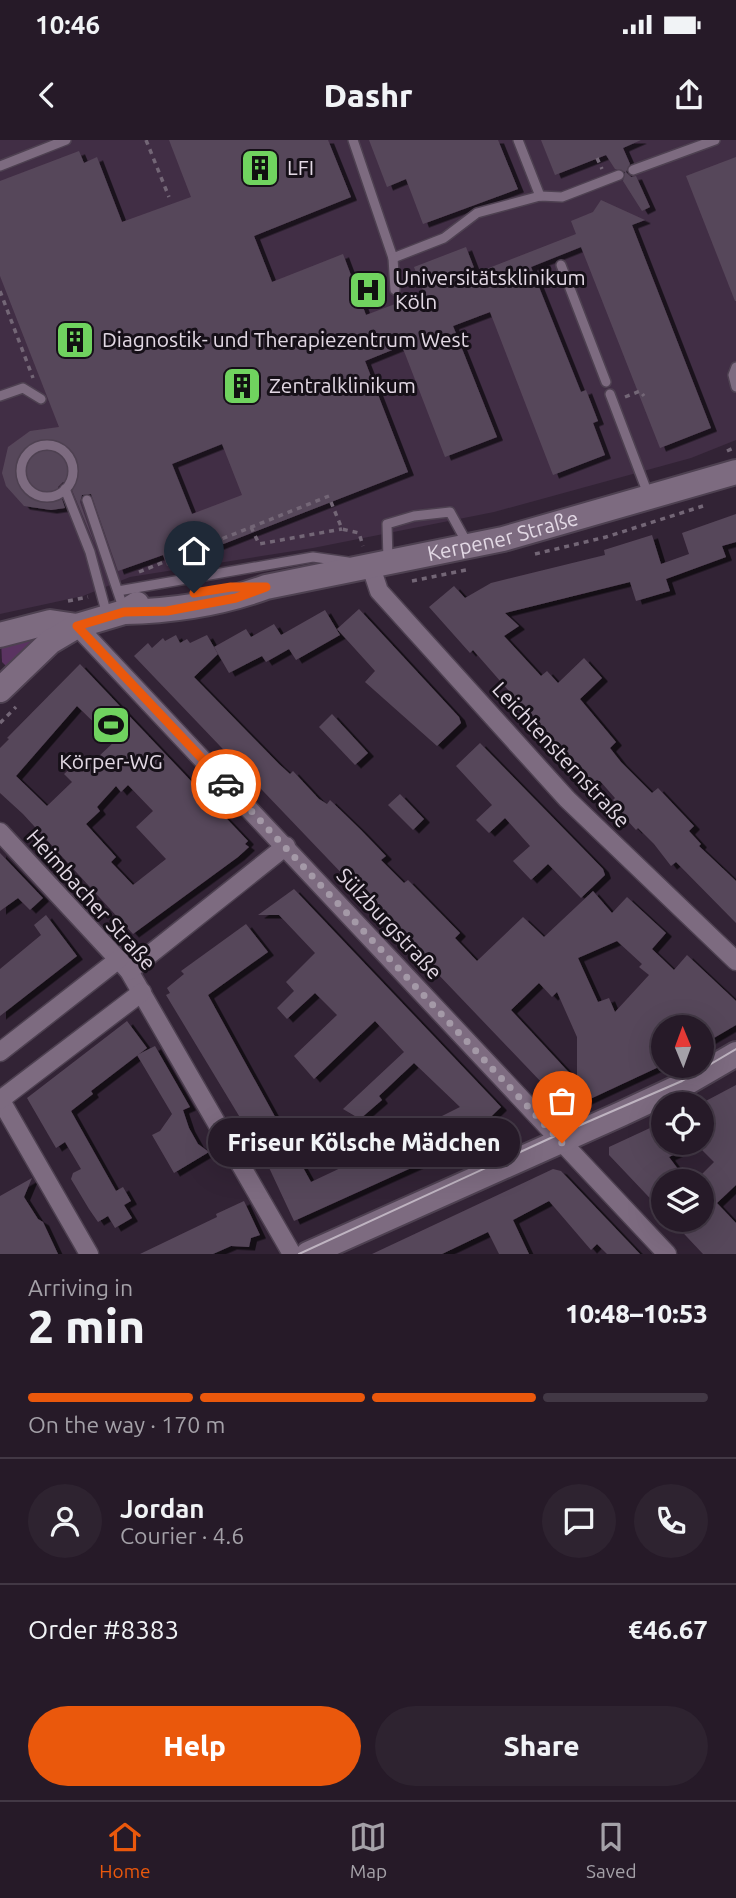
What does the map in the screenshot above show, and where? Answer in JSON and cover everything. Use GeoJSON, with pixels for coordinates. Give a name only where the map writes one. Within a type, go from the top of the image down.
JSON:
{"type":"FeatureCollection","features":[{"type":"Feature","properties":{"kind":"street","name":"Kerpener Straße"},"geometry":{"type":"LineString","coordinates":[[0,635],[50,622],[77,626],[117,606],[231,587],[266,587],[374,559],[503,539],[650,499],[736,472]]}},
{"type":"Feature","properties":{"kind":"street","name":"Leichtensternstraße"},"geometry":{"type":"LineString","coordinates":[[374,559],[379,591],[567,799],[736,961]]}},
{"type":"Feature","properties":{"kind":"street"},"geometry":{"type":"LineString","coordinates":[[0,690],[50,642],[77,626]]}},
{"type":"Feature","properties":{"kind":"street","name":"Sülzburgstraße"},"geometry":{"type":"LineString","coordinates":[[77,626],[667,1254]]}},
{"type":"Feature","properties":{"kind":"street","name":"Heimbacher Straße"},"geometry":{"type":"LineString","coordinates":[[0,832],[124,965],[292,1254]]}},
{"type":"Feature","properties":{"kind":"street"},"geometry":{"type":"LineString","coordinates":[[0,1052],[286,846]]}},
{"type":"Feature","properties":{"kind":"street"},"geometry":{"type":"LineString","coordinates":[[89,1254],[0,1099],[142,992]]}},
{"type":"Feature","properties":{"kind":"street"},"geometry":{"type":"LineString","coordinates":[[308,1254],[684,1084],[736,1054]]}},
{"type":"Feature","properties":{"kind":"lane"},"geometry":{"type":"LineString","coordinates":[[0,166],[66,140]]}},
{"type":"Feature","properties":{"kind":"lane"},"geometry":{"type":"LineString","coordinates":[[353,140],[393,258],[395,290]]}},
{"type":"Feature","properties":{"kind":"lane"},"geometry":{"type":"LineString","coordinates":[[518,140],[540,195]]}},
{"type":"Feature","properties":{"kind":"lane"},"geometry":{"type":"LineString","coordinates":[[633,170],[715,140]]}},
{"type":"Feature","properties":{"kind":"lane"},"geometry":{"type":"LineString","coordinates":[[393,258],[444,238],[477,213],[540,195],[562,197],[619,175]]}},
{"type":"Feature","properties":{"kind":"lane"},"geometry":{"type":"LineString","coordinates":[[561,265],[606,382]]}},
{"type":"Feature","properties":{"kind":"lane"},"geometry":{"type":"LineString","coordinates":[[736,367],[733,374],[736,387]]}},
{"type":"Feature","properties":{"kind":"lane"},"geometry":{"type":"LineString","coordinates":[[0,396],[23,388],[41,399]]}},
{"type":"Feature","properties":{"kind":"lane"},"geometry":{"type":"LineString","coordinates":[[612,398],[650,499]]}},
{"type":"Feature","properties":{"kind":"lane"},"geometry":{"type":"LineString","coordinates":[[65,489],[50,497],[33,493],[26,487],[21,471],[26,454],[41,445],[59,447],[66,453],[73,471],[65,489],[90,552],[117,606]]}},
{"type":"Feature","properties":{"kind":"lane"},"geometry":{"type":"LineString","coordinates":[[87,500],[117,606]]}},
{"type":"Feature","properties":{"kind":"lane"},"geometry":{"type":"LineString","coordinates":[[117,606],[313,557],[374,559],[387,524],[414,516],[450,512],[468,545]]}},
{"type":"Feature","properties":{"kind":"path"},"geometry":{"type":"LineString","coordinates":[[146,140],[169,197]]}},
{"type":"Feature","properties":{"kind":"path"},"geometry":{"type":"LineString","coordinates":[[0,291],[41,399]]}},
{"type":"Feature","properties":{"kind":"path"},"geometry":{"type":"LineString","coordinates":[[612,398],[640,391],[644,396]]}},
{"type":"Feature","properties":{"kind":"path"},"geometry":{"type":"LineString","coordinates":[[128,577],[251,527],[330,499],[342,529]]}},
{"type":"Feature","properties":{"kind":"path"},"geometry":{"type":"LineString","coordinates":[[251,527],[259,544],[342,529],[359,533],[374,559]]}},
{"type":"Feature","properties":{"kind":"shaded area","name":"Universitätsklinikum Köln"},"geometry":{"type":"Polygon","coordinates":[[[0,140],[736,140],[736,440],[691,458],[494,512],[313,548],[130,577],[83,596],[0,614],[0,140]]]}},
{"type":"Feature","properties":{"kind":"shaded area"},"geometry":{"type":"Polygon","coordinates":[[[42,634],[6,666],[2,662],[1,640],[42,634]]]}},
{"type":"Feature","properties":{"kind":"building","name":"Zentralklinikum"},"geometry":{"type":"Polygon","coordinates":[[[169,140],[328,140],[351,197],[254,236],[272,282],[343,254],[366,315],[424,293],[414,267],[466,247],[476,273],[576,234],[571,221],[593,212],[601,200],[645,220],[632,225],[711,428],[660,448],[581,247],[531,267],[581,392],[586,390],[598,421],[593,423],[605,455],[553,475],[490,312],[453,326],[497,437],[445,457],[402,346],[365,361],[408,472],[167,566],[163,555],[118,571],[91,494],[82,495],[80,502],[95,545],[69,483],[63,482],[58,487],[65,508],[51,510],[24,506],[6,486],[2,473],[8,447],[30,431],[59,427],[0,276],[0,181],[79,151],[84,163],[97,157],[122,222],[191,197],[169,140]],[[222,444],[172,464],[192,514],[242,495],[222,444]]]}},
{"type":"Feature","properties":{"kind":"building"},"geometry":{"type":"Polygon","coordinates":[[[369,140],[498,140],[518,189],[423,224],[406,179],[387,187],[369,140]]]}},
{"type":"Feature","properties":{"kind":"building"},"geometry":{"type":"Polygon","coordinates":[[[541,140],[641,140],[623,148],[630,164],[626,172],[631,177],[636,176],[650,207],[642,211],[623,181],[625,172],[615,169],[606,155],[555,175],[541,140]]]}},
{"type":"Feature","properties":{"kind":"building"},"geometry":{"type":"Polygon","coordinates":[[[736,157],[736,301],[735,301],[686,176],[736,157]]]}},
{"type":"Feature","properties":{"kind":"building"},"geometry":{"type":"Polygon","coordinates":[[[736,514],[736,542],[722,546],[726,557],[666,579],[670,591],[636,601],[630,582],[505,613],[519,626],[504,636],[541,676],[547,671],[558,683],[584,658],[602,678],[580,699],[616,742],[610,748],[621,762],[652,793],[658,788],[694,826],[689,831],[701,844],[699,846],[736,881],[736,923],[676,862],[671,866],[654,844],[638,828],[636,830],[617,809],[620,807],[613,800],[615,798],[600,781],[588,781],[473,650],[470,653],[429,607],[454,586],[465,598],[491,583],[605,555],[604,550],[652,535],[661,564],[689,554],[682,533],[736,514]]]}},
{"type":"Feature","properties":{"kind":"building"},"geometry":{"type":"Polygon","coordinates":[[[359,609],[459,717],[461,723],[437,746],[365,682],[375,671],[337,629],[359,609]]]}},
{"type":"Feature","properties":{"kind":"building"},"geometry":{"type":"Polygon","coordinates":[[[325,610],[340,635],[296,660],[289,649],[266,662],[262,656],[229,673],[214,647],[246,629],[251,637],[274,624],[281,635],[325,610]]]}},
{"type":"Feature","properties":{"kind":"building"},"geometry":{"type":"Polygon","coordinates":[[[176,635],[180,643],[187,639],[190,643],[207,635],[218,654],[194,677],[279,764],[290,774],[293,771],[319,799],[327,804],[330,800],[361,830],[386,856],[381,860],[404,883],[408,880],[460,933],[455,938],[477,961],[523,917],[544,937],[593,891],[612,913],[627,897],[666,933],[652,949],[674,970],[687,955],[736,1001],[736,1025],[714,1038],[714,1015],[651,1015],[651,1071],[573,1107],[564,1106],[134,656],[148,643],[152,648],[163,638],[165,641],[176,635]],[[617,941],[578,958],[598,1002],[609,998],[615,1012],[649,975],[639,967],[642,964],[617,941]],[[539,983],[511,1010],[577,1081],[577,1037],[557,992],[552,997],[539,983]]]}},
{"type":"Feature","properties":{"kind":"building"},"geometry":{"type":"Polygon","coordinates":[[[80,664],[248,841],[245,844],[249,847],[133,934],[23,814],[0,793],[0,748],[9,739],[7,738],[80,664]],[[77,706],[16,776],[47,806],[72,782],[64,774],[75,764],[82,772],[114,742],[77,706]],[[128,785],[121,792],[116,786],[97,807],[100,811],[86,824],[116,857],[111,862],[133,885],[166,859],[136,827],[153,811],[128,785]]]}},
{"type":"Feature","properties":{"kind":"building"},"geometry":{"type":"Polygon","coordinates":[[[332,714],[368,753],[355,765],[319,727],[332,714]]]}},
{"type":"Feature","properties":{"kind":"building"},"geometry":{"type":"Polygon","coordinates":[[[480,743],[603,869],[605,875],[581,898],[548,864],[531,880],[513,861],[530,846],[505,818],[489,833],[476,820],[492,805],[456,766],[480,743]]]}},
{"type":"Feature","properties":{"kind":"building"},"geometry":{"type":"Polygon","coordinates":[[[400,794],[424,819],[413,830],[388,805],[400,794]]]}},
{"type":"Feature","properties":{"kind":"building"},"geometry":{"type":"Polygon","coordinates":[[[0,853],[43,898],[30,910],[18,898],[0,911],[0,853]]]}},
{"type":"Feature","properties":{"kind":"building"},"geometry":{"type":"Polygon","coordinates":[[[294,889],[501,1107],[462,1145],[294,1221],[265,1159],[166,995],[170,993],[167,988],[184,974],[181,971],[246,924],[268,952],[208,995],[311,1182],[425,1128],[424,1125],[460,1107],[414,1063],[379,1096],[382,1100],[360,1119],[343,1109],[404,1052],[375,1021],[314,1079],[294,1056],[337,1015],[315,993],[287,1019],[277,1008],[294,991],[286,982],[315,953],[279,915],[258,915],[294,889]]]}},
{"type":"Feature","properties":{"kind":"building"},"geometry":{"type":"Polygon","coordinates":[[[46,915],[77,956],[0,1016],[0,969],[41,935],[34,925],[46,915]]]}},
{"type":"Feature","properties":{"kind":"building"},"geometry":{"type":"Polygon","coordinates":[[[127,1021],[147,1048],[91,1091],[93,1094],[71,1111],[116,1191],[123,1187],[131,1201],[124,1205],[132,1218],[115,1228],[108,1216],[98,1222],[89,1209],[71,1179],[73,1173],[81,1169],[65,1142],[56,1148],[27,1098],[127,1021]]]}},
{"type":"Feature","properties":{"kind":"building"},"geometry":{"type":"Polygon","coordinates":[[[155,1046],[190,1107],[183,1110],[189,1128],[198,1144],[209,1152],[174,1173],[152,1135],[160,1131],[172,1114],[137,1055],[155,1046]]]}},
{"type":"Feature","properties":{"kind":"building"},"geometry":{"type":"Polygon","coordinates":[[[736,1085],[736,1185],[717,1203],[736,1223],[736,1254],[703,1254],[682,1232],[714,1232],[714,1169],[707,1169],[714,1162],[707,1155],[714,1155],[714,1097],[736,1085]]]}},
{"type":"Feature","properties":{"kind":"building"},"geometry":{"type":"Polygon","coordinates":[[[651,1128],[651,1155],[673,1155],[669,1157],[678,1169],[651,1169],[651,1199],[609,1155],[609,1147],[651,1128]]]}},
{"type":"Feature","properties":{"kind":"building"},"geometry":{"type":"Polygon","coordinates":[[[553,1169],[561,1171],[640,1254],[607,1254],[597,1244],[591,1250],[549,1201],[513,1220],[529,1254],[499,1254],[488,1232],[442,1254],[372,1254],[553,1169]]]}},
{"type":"Feature","properties":{"kind":"building"},"geometry":{"type":"Polygon","coordinates":[[[32,1178],[24,1197],[38,1219],[43,1222],[58,1254],[0,1254],[0,1196],[32,1178]]]}},
{"type":"Feature","properties":{"kind":"building"},"geometry":{"type":"Polygon","coordinates":[[[244,1201],[260,1235],[251,1238],[249,1247],[231,1246],[213,1254],[140,1254],[217,1217],[216,1214],[244,1201]]]}},
{"type":"Feature","properties":{"kind":"tram line"},"geometry":{"type":"LineString","coordinates":[[299,1254],[555,1136],[682,1081],[736,1049]]}},
{"type":"Feature","properties":{"kind":"way so far"},"geometry":{"type":"LineString","coordinates":[[226,784],[562,1143]]}},
{"type":"Feature","properties":{"kind":"place","name":"LFI"},"geometry":{"type":"Point","coordinates":[260,168]}},
{"type":"Feature","properties":{"kind":"place","name":"Universitätsklinikum Köln"},"geometry":{"type":"Point","coordinates":[368,290]}},
{"type":"Feature","properties":{"kind":"place","name":"Diagnostik- und Therapiezentrum West"},"geometry":{"type":"Point","coordinates":[75,340]}},
{"type":"Feature","properties":{"kind":"place","name":"Zentralklinikum"},"geometry":{"type":"Point","coordinates":[242,386]}},
{"type":"Feature","properties":{"kind":"place","name":"Körper-WG"},"geometry":{"type":"Point","coordinates":[111,725]}},
{"type":"Feature","properties":{"kind":"place","name":"Friseur Kölsche Mädchen"},"geometry":{"type":"Point","coordinates":[562,1143]}},
{"type":"Feature","properties":{"kind":"route"},"geometry":{"type":"LineString","coordinates":[[194,593],[231,587],[266,587],[236,598],[167,611],[124,612],[77,626],[226,784]]}}]}
